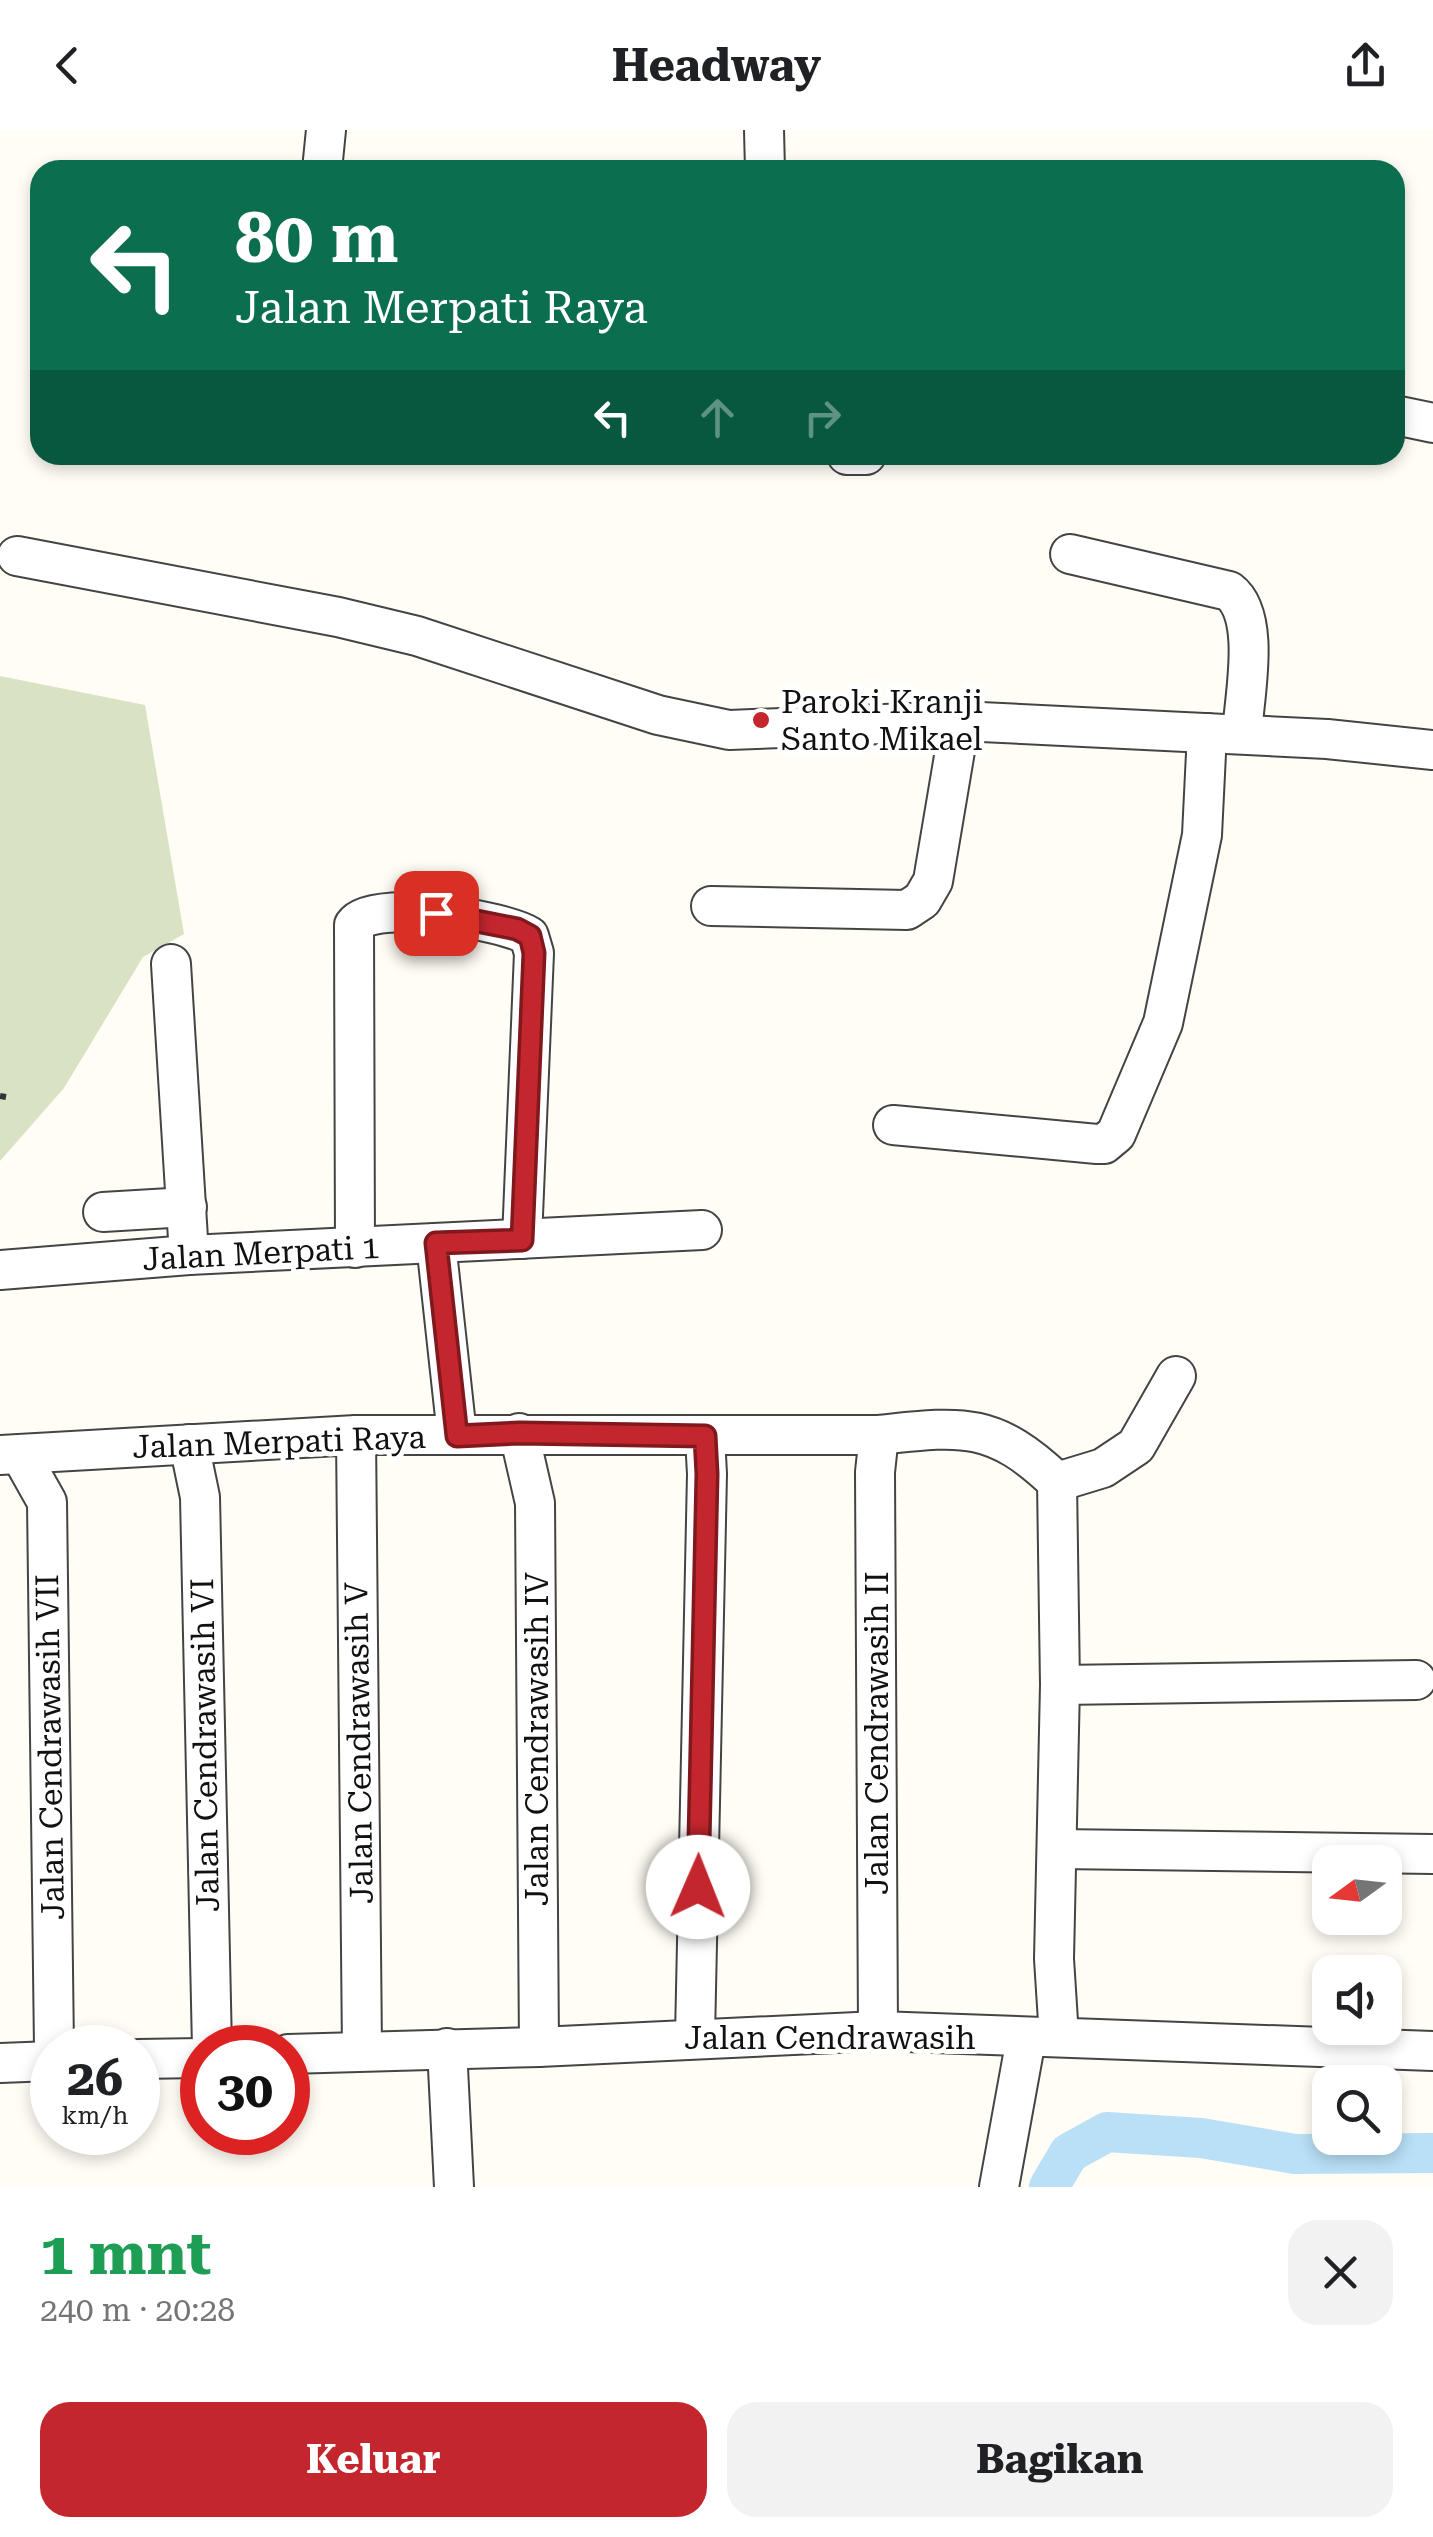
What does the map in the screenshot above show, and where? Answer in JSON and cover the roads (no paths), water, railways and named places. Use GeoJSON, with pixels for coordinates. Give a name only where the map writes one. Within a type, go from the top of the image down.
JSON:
{"type":"FeatureCollection","features":[{"type":"Feature","properties":{"kind":"street"},"geometry":{"type":"LineString","coordinates":[[323,160],[326,130]]}},
{"type":"Feature","properties":{"kind":"street"},"geometry":{"type":"LineString","coordinates":[[764,130],[765,160]]}},
{"type":"Feature","properties":{"kind":"street"},"geometry":{"type":"LineString","coordinates":[[1405,417],[1433,423]]}},
{"type":"Feature","properties":{"kind":"street"},"geometry":{"type":"LineString","coordinates":[[893,1126],[1104,1144],[1116,1134],[1163,1023],[1248,620],[1236,596],[1229,592],[1070,554]]}},
{"type":"Feature","properties":{"kind":"street"},"geometry":{"type":"LineString","coordinates":[[18,556],[401,632],[658,716],[729,730],[960,721],[1224,734],[1433,750]]}},
{"type":"Feature","properties":{"kind":"street"},"geometry":{"type":"LineString","coordinates":[[712,906],[907,910],[922,900],[933,881],[960,721]]}},
{"type":"Feature","properties":{"kind":"street"},"geometry":{"type":"LineString","coordinates":[[356,1248],[354,925],[365,915],[436,913],[517,929],[530,936],[534,953],[522,1240]]}},
{"type":"Feature","properties":{"kind":"street"},"geometry":{"type":"LineString","coordinates":[[171,964],[190,1256]]}},
{"type":"Feature","properties":{"kind":"street"},"geometry":{"type":"LineString","coordinates":[[103,1212],[186,1207]]}},
{"type":"Feature","properties":{"kind":"street","name":"Jalan Merpati 1"},"geometry":{"type":"LineString","coordinates":[[0,1270],[190,1256],[702,1230]]}},
{"type":"Feature","properties":{"kind":"street"},"geometry":{"type":"LineString","coordinates":[[436,1243],[457,1436]]}},
{"type":"Feature","properties":{"kind":"street"},"geometry":{"type":"LineString","coordinates":[[999,2187],[1042,2038],[1054,1959],[1060,1685],[1057,1482],[1104,1468],[1136,1446],[1176,1376]]}},
{"type":"Feature","properties":{"kind":"street","name":"Jalan Merpati Raya"},"geometry":{"type":"LineString","coordinates":[[10,1454],[356,1436],[879,1435],[950,1428],[992,1434],[1027,1453],[1057,1482]]}},
{"type":"Feature","properties":{"kind":"street","name":"Jalan Cendrawasih IV"},"geometry":{"type":"LineString","coordinates":[[520,1433],[535,1503],[540,2047]]}},
{"type":"Feature","properties":{"kind":"street","name":"Jalan Cendrawasih II"},"geometry":{"type":"LineString","coordinates":[[878,2030],[875,1472],[879,1435]]}},
{"type":"Feature","properties":{"kind":"street","name":"Jalan Cendrawasih V"},"geometry":{"type":"LineString","coordinates":[[356,1436],[362,2050]]}},
{"type":"Feature","properties":{"kind":"street"},"geometry":{"type":"LineString","coordinates":[[696,2037],[705,1436]]}},
{"type":"Feature","properties":{"kind":"street","name":"Jalan Cendrawasih VI"},"geometry":{"type":"LineString","coordinates":[[189,1444],[200,1497],[211,2025]]}},
{"type":"Feature","properties":{"kind":"street","name":"Jalan Cendrawasih VII"},"geometry":{"type":"LineString","coordinates":[[10,1454],[47,1502],[54,2025]]}},
{"type":"Feature","properties":{"kind":"street"},"geometry":{"type":"LineString","coordinates":[[1060,1685],[1416,1680]]}},
{"type":"Feature","properties":{"kind":"street"},"geometry":{"type":"LineString","coordinates":[[1058,1849],[1433,1854]]}},
{"type":"Feature","properties":{"kind":"street","name":"Jalan Cendrawasih"},"geometry":{"type":"LineString","coordinates":[[310,2053],[540,2047],[878,2030],[1433,2051]]}},
{"type":"Feature","properties":{"kind":"street"},"geometry":{"type":"LineString","coordinates":[[447,2048],[454,2187]]}},
{"type":"Feature","properties":{"kind":"street"},"geometry":{"type":"LineString","coordinates":[[0,2063],[30,2062]]}},
{"type":"Feature","properties":{"kind":"waterway"},"geometry":{"type":"LineString","coordinates":[[1049,2187],[1069,2153],[1107,2132],[1201,2138],[1295,2154],[1433,2153]]}},
{"type":"Feature","properties":{"kind":"place","name":"Paroki Kranji Santo Mikael"},"geometry":{"type":"Point","coordinates":[761,720]}}]}
